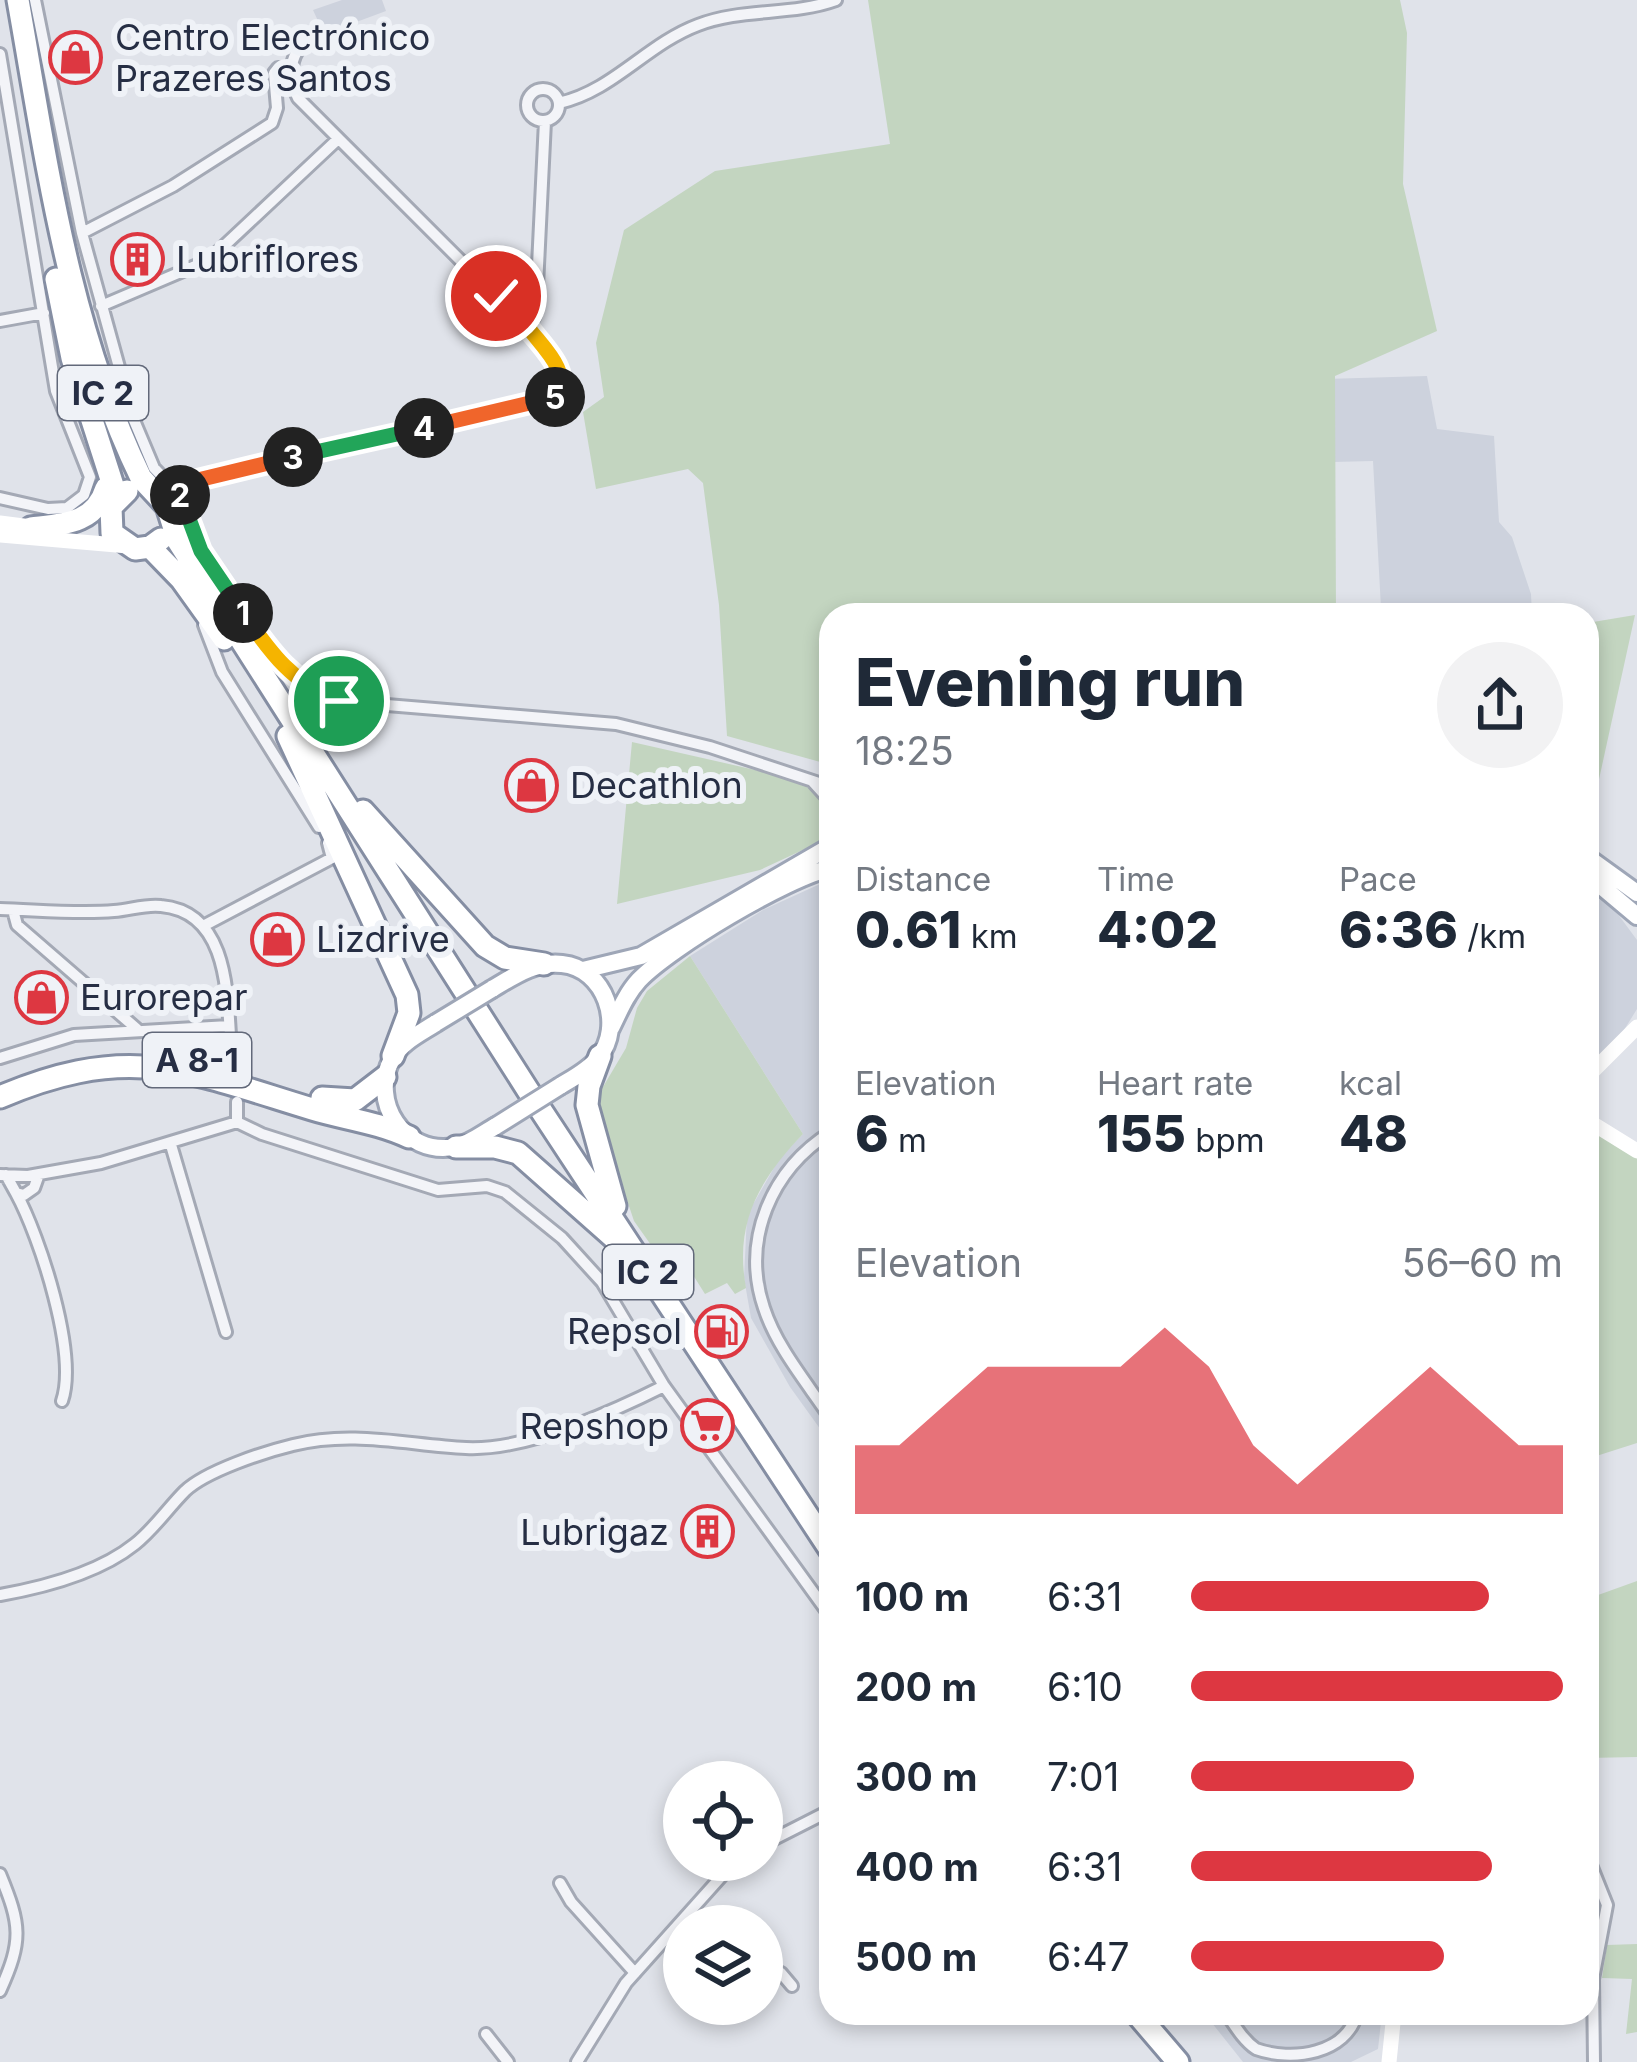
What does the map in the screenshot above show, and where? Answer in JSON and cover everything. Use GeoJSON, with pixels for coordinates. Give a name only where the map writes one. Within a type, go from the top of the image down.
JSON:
{"type":"FeatureCollection","features":[{"type":"Feature","properties":{"kind":"highway","name":"IC 2"},"geometry":{"type":"LineString","coordinates":[[14,0],[65,329],[109,463],[112,533],[139,547],[199,602],[819,1546]]}},
{"type":"Feature","properties":{"kind":"highway","name":"IC 2"},"geometry":{"type":"LineString","coordinates":[[14,0],[71,290],[97,378],[148,490],[166,506],[169,523],[271,687],[819,1533]]}},
{"type":"Feature","properties":{"kind":"highway"},"geometry":{"type":"LineString","coordinates":[[31,528],[81,520],[89,514],[104,494],[109,463]]}},
{"type":"Feature","properties":{"kind":"highway"},"geometry":{"type":"LineString","coordinates":[[113,505],[131,489],[148,490]]}},
{"type":"Feature","properties":{"kind":"highway"},"geometry":{"type":"LineString","coordinates":[[139,547],[163,538],[169,523]]}},
{"type":"Feature","properties":{"kind":"highway"},"geometry":{"type":"LineString","coordinates":[[271,687],[353,801],[478,940],[505,958],[544,964]]}},
{"type":"Feature","properties":{"kind":"highway"},"geometry":{"type":"LineString","coordinates":[[288,736],[407,995],[409,1013],[389,1066]]}},
{"type":"Feature","properties":{"kind":"highway","name":"A 8-1"},"geometry":{"type":"LineString","coordinates":[[0,1082],[60,1062],[121,1053],[186,1057],[340,1101],[358,1099],[389,1066]]}},
{"type":"Feature","properties":{"kind":"highway"},"geometry":{"type":"LineString","coordinates":[[600,1056],[586,1105],[625,1235]]}},
{"type":"Feature","properties":{"kind":"highway","name":"A 8-1"},"geometry":{"type":"LineString","coordinates":[[0,1097],[80,1071],[108,1066],[164,1067],[245,1085],[409,1137]]}},
{"type":"Feature","properties":{"kind":"highway"},"geometry":{"type":"LineString","coordinates":[[456,1147],[494,1147],[523,1156],[602,1224],[634,1260]]}},
{"type":"Feature","properties":{"kind":"highway"},"geometry":{"type":"LineString","coordinates":[[1135,2025],[1165,2062]]}},
{"type":"Feature","properties":{"kind":"highway"},"geometry":{"type":"LineString","coordinates":[[1146,2025],[1178,2062]]}},
{"type":"Feature","properties":{"kind":"main road"},"geometry":{"type":"LineString","coordinates":[[0,523],[80,528],[113,505]]}},
{"type":"Feature","properties":{"kind":"main road"},"geometry":{"type":"LineString","coordinates":[[0,535],[139,547]]}},
{"type":"Feature","properties":{"kind":"main road"},"geometry":{"type":"LineString","coordinates":[[819,853],[641,956],[583,970],[544,964],[492,989],[436,1023],[389,1066],[384,1096],[390,1113],[409,1137],[426,1145],[456,1147],[496,1126],[600,1056],[630,991],[654,967],[756,903],[819,874]]}},
{"type":"Feature","properties":{"kind":"main road"},"geometry":{"type":"LineString","coordinates":[[1599,865],[1637,892]]}},
{"type":"Feature","properties":{"kind":"main road"},"geometry":{"type":"LineString","coordinates":[[1599,884],[1637,916]]}},
{"type":"Feature","properties":{"kind":"main road"},"geometry":{"type":"LineString","coordinates":[[583,970],[604,993],[610,1028]]}},
{"type":"Feature","properties":{"kind":"main road"},"geometry":{"type":"LineString","coordinates":[[1599,1065],[1637,1027]]}},
{"type":"Feature","properties":{"kind":"main road"},"geometry":{"type":"LineString","coordinates":[[1599,1127],[1637,1151]]}},
{"type":"Feature","properties":{"kind":"main road"},"geometry":{"type":"LineString","coordinates":[[1389,2062],[1393,2025]]}},
{"type":"Feature","properties":{"kind":"street"},"geometry":{"type":"LineString","coordinates":[[34,0],[82,233],[146,450],[154,468],[173,486],[201,551],[288,673],[324,695],[364,705],[616,724],[666,734],[819,782]]}},
{"type":"Feature","properties":{"kind":"street"},"geometry":{"type":"LineString","coordinates":[[559,103],[590,94],[702,23],[836,0]]}},
{"type":"Feature","properties":{"kind":"street"},"geometry":{"type":"LineString","coordinates":[[316,31],[299,43],[292,69],[298,98],[496,296]]}},
{"type":"Feature","properties":{"kind":"street"},"geometry":{"type":"LineString","coordinates":[[0,54],[56,391],[88,466],[88,484],[75,504],[58,510],[0,498]]}},
{"type":"Feature","properties":{"kind":"street"},"geometry":{"type":"LineString","coordinates":[[82,233],[173,186],[272,122],[277,108],[274,73],[278,68],[292,69]]}},
{"type":"Feature","properties":{"kind":"street"},"geometry":{"type":"LineString","coordinates":[[535,264],[515,286],[496,296],[492,309],[501,326],[514,330],[527,326],[536,307],[545,122],[557,112],[559,103],[550,90],[532,92],[526,103],[529,114],[545,122]]}},
{"type":"Feature","properties":{"kind":"street"},"geometry":{"type":"LineString","coordinates":[[101,306],[209,260],[337,140]]}},
{"type":"Feature","properties":{"kind":"street"},"geometry":{"type":"LineString","coordinates":[[515,286],[532,295],[536,307]]}},
{"type":"Feature","properties":{"kind":"street"},"geometry":{"type":"LineString","coordinates":[[0,321],[44,313]]}},
{"type":"Feature","properties":{"kind":"street"},"geometry":{"type":"LineString","coordinates":[[173,486],[547,401],[560,392],[562,379],[527,326]]}},
{"type":"Feature","properties":{"kind":"street"},"geometry":{"type":"LineString","coordinates":[[199,602],[222,672],[315,820],[332,858],[206,926]]}},
{"type":"Feature","properties":{"kind":"street"},"geometry":{"type":"LineString","coordinates":[[810,779],[819,789]]}},
{"type":"Feature","properties":{"kind":"street"},"geometry":{"type":"LineString","coordinates":[[7,909],[114,911],[164,906],[192,914],[206,926],[224,976],[231,1051]]}},
{"type":"Feature","properties":{"kind":"street"},"geometry":{"type":"LineString","coordinates":[[7,909],[17,925],[136,1029]]}},
{"type":"Feature","properties":{"kind":"street"},"geometry":{"type":"LineString","coordinates":[[0,1058],[57,1039],[136,1029],[229,1026]]}},
{"type":"Feature","properties":{"kind":"street"},"geometry":{"type":"LineString","coordinates":[[236,1102],[237,1122]]}},
{"type":"Feature","properties":{"kind":"street"},"geometry":{"type":"LineString","coordinates":[[3,1175],[101,1163],[237,1122],[437,1190],[487,1186],[505,1192],[562,1238],[602,1282],[664,1386],[819,1600]]}},
{"type":"Feature","properties":{"kind":"street"},"geometry":{"type":"LineString","coordinates":[[819,1141],[779,1182],[754,1247],[764,1310],[819,1399]]}},
{"type":"Feature","properties":{"kind":"street"},"geometry":{"type":"LineString","coordinates":[[171,1145],[226,1332]]}},
{"type":"Feature","properties":{"kind":"street"},"geometry":{"type":"LineString","coordinates":[[29,1217],[39,1174]]}},
{"type":"Feature","properties":{"kind":"street"},"geometry":{"type":"LineString","coordinates":[[3,1175],[29,1217],[66,1346],[69,1372],[62,1401]]}},
{"type":"Feature","properties":{"kind":"street"},"geometry":{"type":"LineString","coordinates":[[16,1193],[32,1190]]}},
{"type":"Feature","properties":{"kind":"street"},"geometry":{"type":"LineString","coordinates":[[0,1595],[44,1587],[132,1547],[203,1478],[293,1445],[375,1438],[489,1447],[623,1406],[664,1386]]}},
{"type":"Feature","properties":{"kind":"street"},"geometry":{"type":"LineString","coordinates":[[783,1834],[819,1816]]}},
{"type":"Feature","properties":{"kind":"street"},"geometry":{"type":"LineString","coordinates":[[0,1874],[20,1928],[0,1990]]}},
{"type":"Feature","properties":{"kind":"street"},"geometry":{"type":"LineString","coordinates":[[698,1905],[718,1881]]}},
{"type":"Feature","properties":{"kind":"street"},"geometry":{"type":"LineString","coordinates":[[560,1883],[635,1973]]}},
{"type":"Feature","properties":{"kind":"street"},"geometry":{"type":"LineString","coordinates":[[1599,1885],[1607,1905],[1599,1951]]}},
{"type":"Feature","properties":{"kind":"street"},"geometry":{"type":"LineString","coordinates":[[577,2062],[635,1973],[663,1944]]}},
{"type":"Feature","properties":{"kind":"street"},"geometry":{"type":"LineString","coordinates":[[783,1974],[792,1986]]}},
{"type":"Feature","properties":{"kind":"street"},"geometry":{"type":"LineString","coordinates":[[1236,2025],[1256,2050],[1292,2059],[1334,2049],[1352,2025]]}},
{"type":"Feature","properties":{"kind":"street"},"geometry":{"type":"LineString","coordinates":[[1594,2025],[1594,2062]]}},
{"type":"Feature","properties":{"kind":"street"},"geometry":{"type":"LineString","coordinates":[[486,2034],[508,2062]]}},
{"type":"Feature","properties":{"kind":"shaded area"},"geometry":{"type":"Polygon","coordinates":[[[342,0],[382,0],[386,11],[324,34],[313,10],[342,0]]]}},
{"type":"Feature","properties":{"kind":"shaded area"},"geometry":{"type":"Polygon","coordinates":[[[1427,376],[1437,429],[1494,436],[1499,522],[1512,537],[1531,603],[1381,603],[1373,461],[1333,462],[1325,379],[1427,376]]]}},
{"type":"Feature","properties":{"kind":"shaded area"},"geometry":{"type":"Polygon","coordinates":[[[819,884],[819,1427],[751,1318],[744,1278],[747,1215],[779,1159],[803,1134],[690,956],[763,910],[819,884]]]}},
{"type":"Feature","properties":{"kind":"shaded area"},"geometry":{"type":"Polygon","coordinates":[[[1599,893],[1637,940],[1637,1009],[1619,1038],[1599,1056],[1599,893]]]}},
{"type":"Feature","properties":{"kind":"shaded area"},"geometry":{"type":"Polygon","coordinates":[[[1214,2025],[1381,2025],[1378,2049],[1351,2062],[1243,2062],[1214,2025]]]}},
{"type":"Feature","properties":{"kind":"green space"},"geometry":{"type":"Polygon","coordinates":[[[868,0],[1400,0],[1407,33],[1403,184],[1437,331],[1335,376],[1336,603],[819,603],[819,762],[727,736],[719,605],[703,483],[688,469],[596,489],[583,412],[604,397],[596,343],[624,230],[715,171],[890,144],[868,0]]]}},
{"type":"Feature","properties":{"kind":"green space"},"geometry":{"type":"Polygon","coordinates":[[[1635,615],[1599,780],[1599,621],[1635,615]]]}},
{"type":"Feature","properties":{"kind":"green space"},"geometry":{"type":"Polygon","coordinates":[[[632,742],[804,781],[819,794],[819,842],[760,870],[617,904],[632,742]]]}},
{"type":"Feature","properties":{"kind":"green space"},"geometry":{"type":"Polygon","coordinates":[[[690,956],[803,1134],[774,1168],[754,1204],[744,1243],[746,1288],[735,1294],[727,1283],[705,1294],[681,1256],[651,1245],[634,1221],[597,1110],[597,1097],[626,1048],[647,991],[690,956]]]}},
{"type":"Feature","properties":{"kind":"green space"},"geometry":{"type":"Polygon","coordinates":[[[1599,1135],[1637,1157],[1637,1443],[1599,1455],[1599,1135]]]}},
{"type":"Feature","properties":{"kind":"green space"},"geometry":{"type":"Polygon","coordinates":[[[1637,1581],[1637,1757],[1599,1758],[1599,1595],[1637,1581]]]}},
{"type":"Feature","properties":{"kind":"green space"},"geometry":{"type":"Polygon","coordinates":[[[1637,1944],[1637,2032],[1626,2034],[1632,1979],[1602,1978],[1607,1945],[1637,1944]]]}},
{"type":"Feature","properties":{"kind":"tunnel"},"geometry":{"type":"LineString","coordinates":[[231,1051],[235,1084]]}},
{"type":"Feature","properties":{"kind":"place","name":"Centro Electrónico Prazeres Santos"},"geometry":{"type":"Point","coordinates":[76,58]}},
{"type":"Feature","properties":{"kind":"place","name":"Lubriflores"},"geometry":{"type":"Point","coordinates":[137,259]}},
{"type":"Feature","properties":{"kind":"place","name":"Decathlon"},"geometry":{"type":"Point","coordinates":[531,785]}},
{"type":"Feature","properties":{"kind":"place","name":"Lizdrive"},"geometry":{"type":"Point","coordinates":[277,939]}},
{"type":"Feature","properties":{"kind":"place","name":"Eurorepar"},"geometry":{"type":"Point","coordinates":[41,997]}},
{"type":"Feature","properties":{"kind":"place","name":"Repsol"},"geometry":{"type":"Point","coordinates":[721,1331]}},
{"type":"Feature","properties":{"kind":"place","name":"Repshop"},"geometry":{"type":"Point","coordinates":[708,1426]}},
{"type":"Feature","properties":{"kind":"place","name":"Lubrigaz"},"geometry":{"type":"Point","coordinates":[708,1532]}},
{"type":"Feature","properties":{"kind":"route"},"geometry":{"type":"LineString","coordinates":[[339,701],[303,685],[275,658],[201,551],[173,486],[554,397],[562,385],[560,372],[527,326],[507,329],[496,322],[492,309],[496,296]]}}]}
